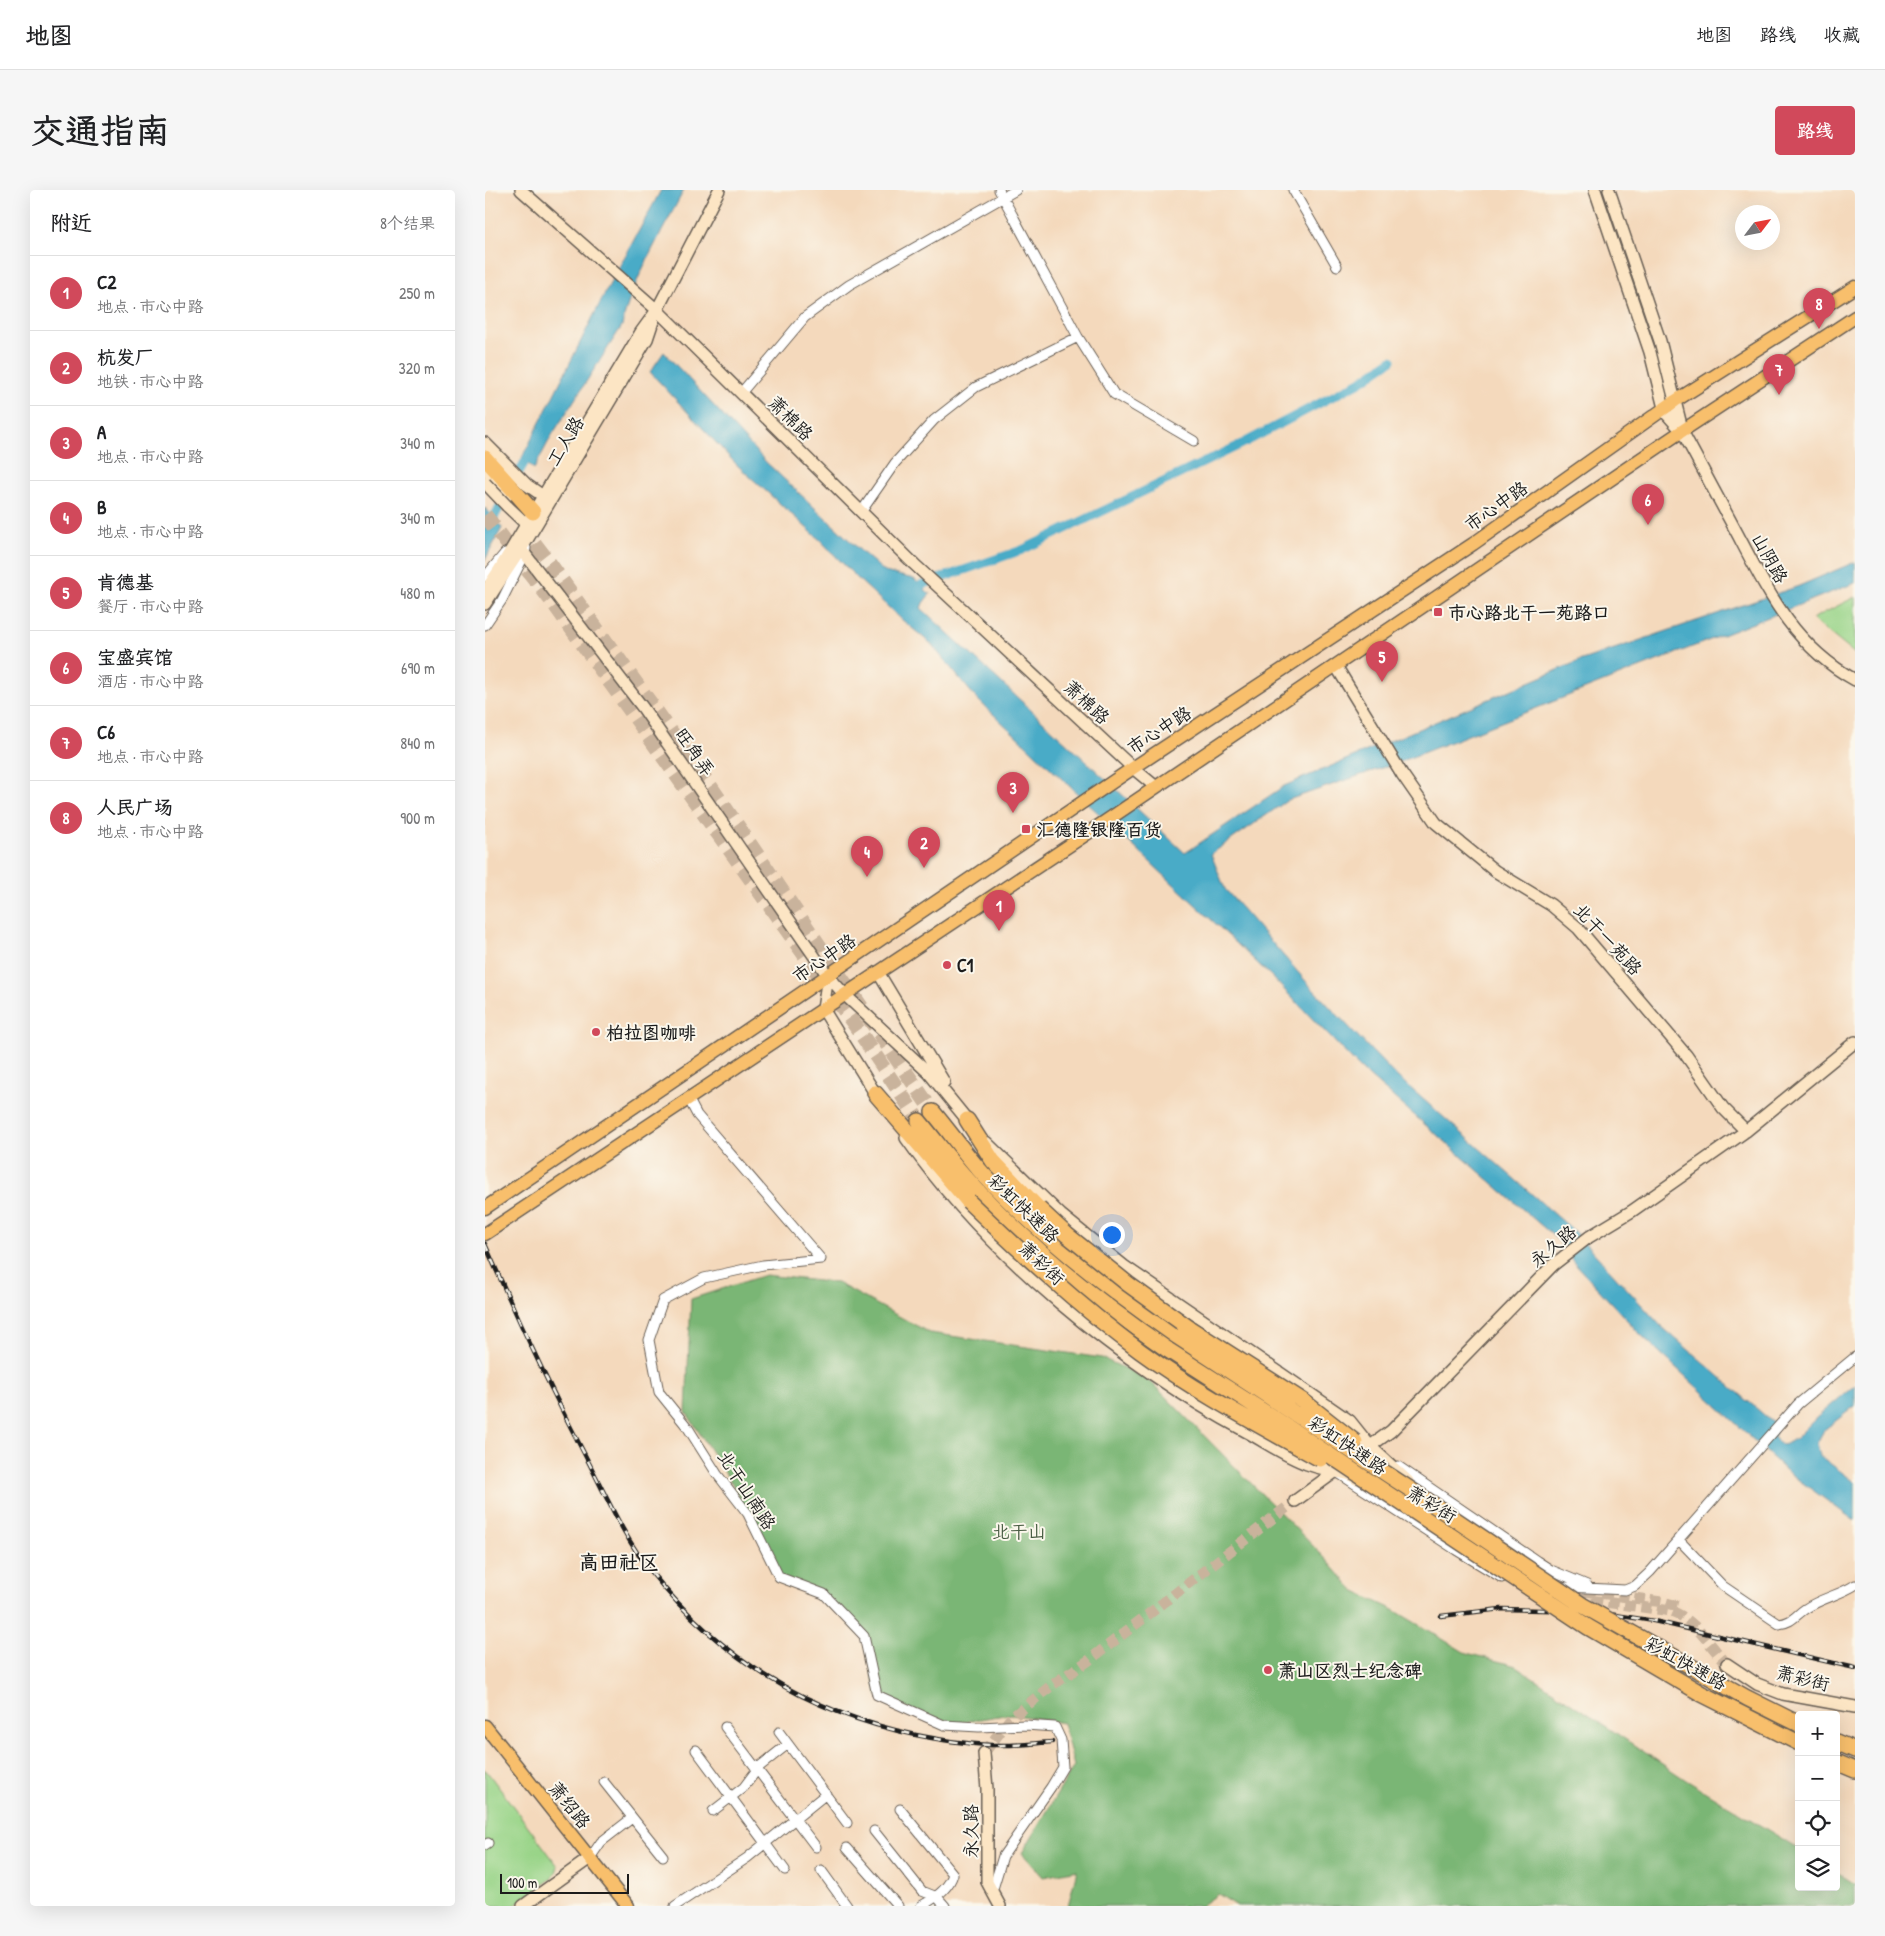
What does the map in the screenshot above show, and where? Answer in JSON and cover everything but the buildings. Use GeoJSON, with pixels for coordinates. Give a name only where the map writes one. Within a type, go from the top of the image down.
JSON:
{"type":"FeatureCollection","features":[{"type":"Feature","properties":{"kind":"highway"},"geometry":{"type":"LineString","coordinates":[[485,458],[516,497],[529,518]]}},
{"type":"Feature","properties":{"kind":"highway"},"geometry":{"type":"LineString","coordinates":[[875,1093],[968,1201],[1025,1255],[1141,1351],[1207,1394],[1418,1516]]}},
{"type":"Feature","properties":{"kind":"highway","name":"彩虹快速路"},"geometry":{"type":"LineString","coordinates":[[933,1112],[982,1172],[1033,1224],[1097,1278],[1178,1337],[1428,1501],[1582,1605],[1747,1698],[1795,1722]]}},
{"type":"Feature","properties":{"kind":"highway","name":"彩虹快速路"},"geometry":{"type":"LineString","coordinates":[[919,1120],[965,1178],[1023,1236],[1107,1306],[1168,1350],[1280,1422],[1537,1595],[1631,1654],[1702,1694],[1795,1742]]}},
{"type":"Feature","properties":{"kind":"highway"},"geometry":{"type":"LineString","coordinates":[[967,1120],[993,1161],[1067,1235],[1128,1284],[1189,1328],[1303,1401],[1428,1501]]}},
{"type":"Feature","properties":{"kind":"highway"},"geometry":{"type":"LineString","coordinates":[[1840,1744],[1855,1750]]}},
{"type":"Feature","properties":{"kind":"highway"},"geometry":{"type":"LineString","coordinates":[[1840,1764],[1855,1770]]}},
{"type":"Feature","properties":{"kind":"main road","name":"萧棉路"},"geometry":{"type":"LineString","coordinates":[[521,190],[657,310],[952,601],[1156,787]]}},
{"type":"Feature","properties":{"kind":"main road","name":"工人路"},"geometry":{"type":"LineString","coordinates":[[521,540],[529,518],[636,340],[657,310],[719,190]]}},
{"type":"Feature","properties":{"kind":"main road","name":"山阴路"},"geometry":{"type":"LineString","coordinates":[[1595,190],[1650,352],[1665,412],[1682,431],[1765,587],[1784,616],[1814,652],[1855,680]]}},
{"type":"Feature","properties":{"kind":"main road","name":"山阴路"},"geometry":{"type":"LineString","coordinates":[[1609,190],[1660,340],[1682,431]]}},
{"type":"Feature","properties":{"kind":"main road","name":"市心中路"},"geometry":{"type":"LineString","coordinates":[[485,1208],[1133,768],[1473,544],[1675,400],[1855,287]]}},
{"type":"Feature","properties":{"kind":"main road","name":"工人路"},"geometry":{"type":"LineString","coordinates":[[485,604],[489,585],[521,540],[647,339],[657,310]]}},
{"type":"Feature","properties":{"kind":"main road"},"geometry":{"type":"LineString","coordinates":[[485,1234],[1105,822],[1682,431],[1855,317]]}},
{"type":"Feature","properties":{"kind":"main road"},"geometry":{"type":"LineString","coordinates":[[485,443],[516,497]]}},
{"type":"Feature","properties":{"kind":"main road"},"geometry":{"type":"LineString","coordinates":[[485,470],[516,497]]}},
{"type":"Feature","properties":{"kind":"main road"},"geometry":{"type":"LineString","coordinates":[[485,483],[516,497],[543,496]]}},
{"type":"Feature","properties":{"kind":"main road","name":"旺角弄"},"geometry":{"type":"LineString","coordinates":[[525,554],[643,708],[828,976]]}},
{"type":"Feature","properties":{"kind":"main road","name":"北干一苑路"},"geometry":{"type":"LineString","coordinates":[[1336,666],[1377,730],[1402,774],[1436,823],[1495,871],[1551,905],[1578,928],[1686,1055],[1723,1108],[1745,1131]]}},
{"type":"Feature","properties":{"kind":"main road","name":"萧彩街"},"geometry":{"type":"LineString","coordinates":[[878,972],[967,1120]]}},
{"type":"Feature","properties":{"kind":"main road"},"geometry":{"type":"LineString","coordinates":[[823,1009],[828,976]]}},
{"type":"Feature","properties":{"kind":"main road","name":"萧彩街"},"geometry":{"type":"LineString","coordinates":[[828,976],[844,994],[929,1072],[987,1143],[1061,1215],[1124,1266],[1350,1422],[1370,1446],[1415,1486],[1524,1561]]}},
{"type":"Feature","properties":{"kind":"main road","name":"萧彩街"},"geometry":{"type":"LineString","coordinates":[[823,1009],[875,1093],[929,1172],[963,1211],[1044,1290],[1147,1370],[1212,1414],[1306,1464],[1351,1476],[1515,1574]]}},
{"type":"Feature","properties":{"kind":"main road","name":"永久路"},"geometry":{"type":"LineString","coordinates":[[1295,1502],[1391,1431],[1553,1265],[1589,1238],[1632,1211],[1745,1131],[1855,1042]]}},
{"type":"Feature","properties":{"kind":"main road","name":"萧彩街"},"geometry":{"type":"LineString","coordinates":[[1729,1662],[1757,1684],[1783,1694],[1855,1707]]}},
{"type":"Feature","properties":{"kind":"main road","name":"萧绍路"},"geometry":{"type":"LineString","coordinates":[[485,1726],[587,1860],[628,1906]]}},
{"type":"Feature","properties":{"kind":"main road"},"geometry":{"type":"LineString","coordinates":[[485,1738],[587,1860],[617,1906]]}},
{"type":"Feature","properties":{"kind":"main road","name":"永久路"},"geometry":{"type":"LineString","coordinates":[[984,1753],[987,1790],[987,1882],[1000,1906]]}},
{"type":"Feature","properties":{"kind":"main road"},"geometry":{"type":"LineString","coordinates":[[523,1906],[587,1860]]}},
{"type":"Feature","properties":{"kind":"street"},"geometry":{"type":"LineString","coordinates":[[741,393],[805,317],[849,285],[1001,194],[1016,190]]}},
{"type":"Feature","properties":{"kind":"street"},"geometry":{"type":"LineString","coordinates":[[1293,190],[1337,266]]}},
{"type":"Feature","properties":{"kind":"street"},"geometry":{"type":"LineString","coordinates":[[1001,194],[1078,337],[1114,394],[1194,441]]}},
{"type":"Feature","properties":{"kind":"street"},"geometry":{"type":"LineString","coordinates":[[861,512],[895,463],[934,420],[976,387],[1078,337]]}},
{"type":"Feature","properties":{"kind":"street"},"geometry":{"type":"LineString","coordinates":[[485,625],[502,600],[525,554],[521,540]]}},
{"type":"Feature","properties":{"kind":"street","name":"北干山南路"},"geometry":{"type":"LineString","coordinates":[[688,1098],[697,1115],[821,1259],[763,1265],[704,1278],[663,1300],[649,1340],[659,1392],[688,1428],[717,1474],[747,1514],[779,1577],[824,1594],[864,1636],[877,1696],[944,1726],[1025,1725],[1055,1727],[1061,1740],[1063,1767],[1003,1856],[992,1892]]}},
{"type":"Feature","properties":{"kind":"street"},"geometry":{"type":"LineString","coordinates":[[1336,1472],[1439,1540],[1501,1578],[1518,1584],[1534,1586],[1625,1590],[1635,1586],[1650,1572],[1798,1404],[1855,1357]]}},
{"type":"Feature","properties":{"kind":"street"},"geometry":{"type":"LineString","coordinates":[[1370,1446],[1551,1570],[1600,1588]]}},
{"type":"Feature","properties":{"kind":"street"},"geometry":{"type":"LineString","coordinates":[[1678,1539],[1723,1586],[1779,1624],[1788,1623],[1806,1608],[1822,1599],[1845,1592],[1855,1585]]}},
{"type":"Feature","properties":{"kind":"street"},"geometry":{"type":"LineString","coordinates":[[725,1727],[816,1847]]}},
{"type":"Feature","properties":{"kind":"street"},"geometry":{"type":"LineString","coordinates":[[779,1732],[847,1823]]}},
{"type":"Feature","properties":{"kind":"street"},"geometry":{"type":"LineString","coordinates":[[713,1811],[744,1787],[757,1770],[788,1744]]}},
{"type":"Feature","properties":{"kind":"street"},"geometry":{"type":"LineString","coordinates":[[696,1750],[785,1870]]}},
{"type":"Feature","properties":{"kind":"street"},"geometry":{"type":"LineString","coordinates":[[604,1782],[663,1856]]}},
{"type":"Feature","properties":{"kind":"street"},"geometry":{"type":"LineString","coordinates":[[675,1906],[747,1858],[826,1794]]}},
{"type":"Feature","properties":{"kind":"street"},"geometry":{"type":"LineString","coordinates":[[900,1809],[953,1874],[937,1897],[921,1906]]}},
{"type":"Feature","properties":{"kind":"street"},"geometry":{"type":"LineString","coordinates":[[587,1860],[601,1842],[632,1818]]}},
{"type":"Feature","properties":{"kind":"street"},"geometry":{"type":"LineString","coordinates":[[874,1831],[922,1891],[937,1897],[945,1906]]}},
{"type":"Feature","properties":{"kind":"street"},"geometry":{"type":"LineString","coordinates":[[847,1848],[898,1906]]}},
{"type":"Feature","properties":{"kind":"street"},"geometry":{"type":"LineString","coordinates":[[821,1870],[847,1906]]}},
{"type":"Feature","properties":{"kind":"green space"},"geometry":{"type":"Polygon","coordinates":[[[1855,597],[1855,654],[1812,619],[1855,597]]]}},
{"type":"Feature","properties":{"kind":"green space","name":"北干山"},"geometry":{"type":"Polygon","coordinates":[[[765,1275],[837,1283],[930,1333],[1102,1358],[1148,1379],[1326,1559],[1354,1591],[1394,1610],[1464,1652],[1516,1666],[1686,1780],[1795,1847],[1795,1891],[1840,1891],[1840,1875],[1855,1884],[1855,1906],[1237,1906],[1218,1894],[1201,1906],[1068,1906],[1077,1870],[1043,1877],[1022,1853],[1074,1766],[1063,1723],[1011,1714],[944,1725],[877,1695],[864,1636],[824,1594],[779,1577],[734,1487],[686,1412],[691,1299],[765,1275]]]}},
{"type":"Feature","properties":{"kind":"green space"},"geometry":{"type":"Polygon","coordinates":[[[485,1769],[558,1866],[556,1873],[551,1879],[514,1906],[485,1906],[485,1769]]]}},
{"type":"Feature","properties":{"kind":"water"},"geometry":{"type":"Polygon","coordinates":[[[661,190],[684,190],[640,275],[626,310],[622,326],[552,435],[534,469],[522,458],[605,293],[661,190]]]}},
{"type":"Feature","properties":{"kind":"water"},"geometry":{"type":"Polygon","coordinates":[[[664,352],[767,463],[862,552],[885,572],[914,579],[930,594],[921,608],[1185,853],[1284,786],[1579,661],[1799,586],[1855,562],[1855,583],[1402,761],[1288,800],[1211,854],[1225,889],[1311,987],[1392,1072],[1573,1230],[1661,1326],[1777,1426],[1774,1438],[1783,1445],[1795,1439],[1855,1385],[1855,1406],[1824,1430],[1817,1443],[1820,1456],[1855,1482],[1855,1521],[1789,1473],[1640,1334],[1574,1263],[1558,1240],[1361,1069],[1270,975],[976,698],[930,643],[901,619],[820,540],[736,464],[650,372],[664,352]]]}},
{"type":"Feature","properties":{"kind":"water"},"geometry":{"type":"Polygon","coordinates":[[[485,508],[502,528],[485,560],[485,508]]]}},
{"type":"Feature","properties":{"kind":"waterway"},"geometry":{"type":"LineString","coordinates":[[921,585],[1022,550],[1240,445],[1360,382],[1392,360]]}},
{"type":"Feature","properties":{"kind":"waterway"},"geometry":{"type":"LineString","coordinates":[[514,481],[531,451]]}},
{"type":"Feature","properties":{"kind":"waterway"},"geometry":{"type":"LineString","coordinates":[[485,534],[505,497]]}},
{"type":"Feature","properties":{"kind":"tunnel"},"geometry":{"type":"LineString","coordinates":[[485,515],[554,604],[859,1031],[919,1121]]}},
{"type":"Feature","properties":{"kind":"tunnel"},"geometry":{"type":"LineString","coordinates":[[521,526],[711,787],[933,1112]]}},
{"type":"Feature","properties":{"kind":"tunnel"},"geometry":{"type":"LineString","coordinates":[[984,1753],[1010,1719],[1295,1501]]}},
{"type":"Feature","properties":{"kind":"tunnel"},"geometry":{"type":"LineString","coordinates":[[1585,1591],[1678,1606]]}},
{"type":"Feature","properties":{"kind":"tunnel"},"geometry":{"type":"LineString","coordinates":[[1575,1598],[1671,1611],[1688,1620],[1727,1664]]}},
{"type":"Feature","properties":{"kind":"railway"},"geometry":{"type":"LineString","coordinates":[[485,1244],[548,1381],[609,1504],[625,1532],[651,1572],[678,1603],[707,1631],[737,1656],[769,1678],[838,1712],[876,1725],[916,1735],[973,1744],[1013,1745],[1052,1742]]}},
{"type":"Feature","properties":{"kind":"railway"},"geometry":{"type":"LineString","coordinates":[[1441,1616],[1501,1609],[1590,1611],[1654,1621],[1855,1668]]}},
{"type":"Feature","properties":{"kind":"place","name":"人民广场"},"geometry":{"type":"Point","coordinates":[1819,329]}},
{"type":"Feature","properties":{"kind":"place","name":"C6"},"geometry":{"type":"Point","coordinates":[1779,395]}},
{"type":"Feature","properties":{"kind":"place","name":"宝盛宾馆"},"geometry":{"type":"Point","coordinates":[1648,525]}},
{"type":"Feature","properties":{"kind":"place","name":"市心路北干一苑路口"},"geometry":{"type":"Point","coordinates":[1438,612]}},
{"type":"Feature","properties":{"kind":"place","name":"肯德基"},"geometry":{"type":"Point","coordinates":[1382,682]}},
{"type":"Feature","properties":{"kind":"place","name":"A"},"geometry":{"type":"Point","coordinates":[1013,813]}},
{"type":"Feature","properties":{"kind":"place","name":"汇德隆银隆百货"},"geometry":{"type":"Point","coordinates":[1026,829]}},
{"type":"Feature","properties":{"kind":"place","name":"杭发厂"},"geometry":{"type":"Point","coordinates":[924,868]}},
{"type":"Feature","properties":{"kind":"place","name":"B"},"geometry":{"type":"Point","coordinates":[867,877]}},
{"type":"Feature","properties":{"kind":"place","name":"C2"},"geometry":{"type":"Point","coordinates":[999,931]}},
{"type":"Feature","properties":{"kind":"place","name":"C1"},"geometry":{"type":"Point","coordinates":[947,965]}},
{"type":"Feature","properties":{"kind":"place","name":"柏拉图咖啡"},"geometry":{"type":"Point","coordinates":[596,1032]}},
{"type":"Feature","properties":{"kind":"place","name":"萧山区烈士纪念碑"},"geometry":{"type":"Point","coordinates":[1268,1670]}},
{"type":"Feature","properties":{"kind":"district","name":"高田社区"},"geometry":{"type":"Point","coordinates":[619,1561]}}]}
